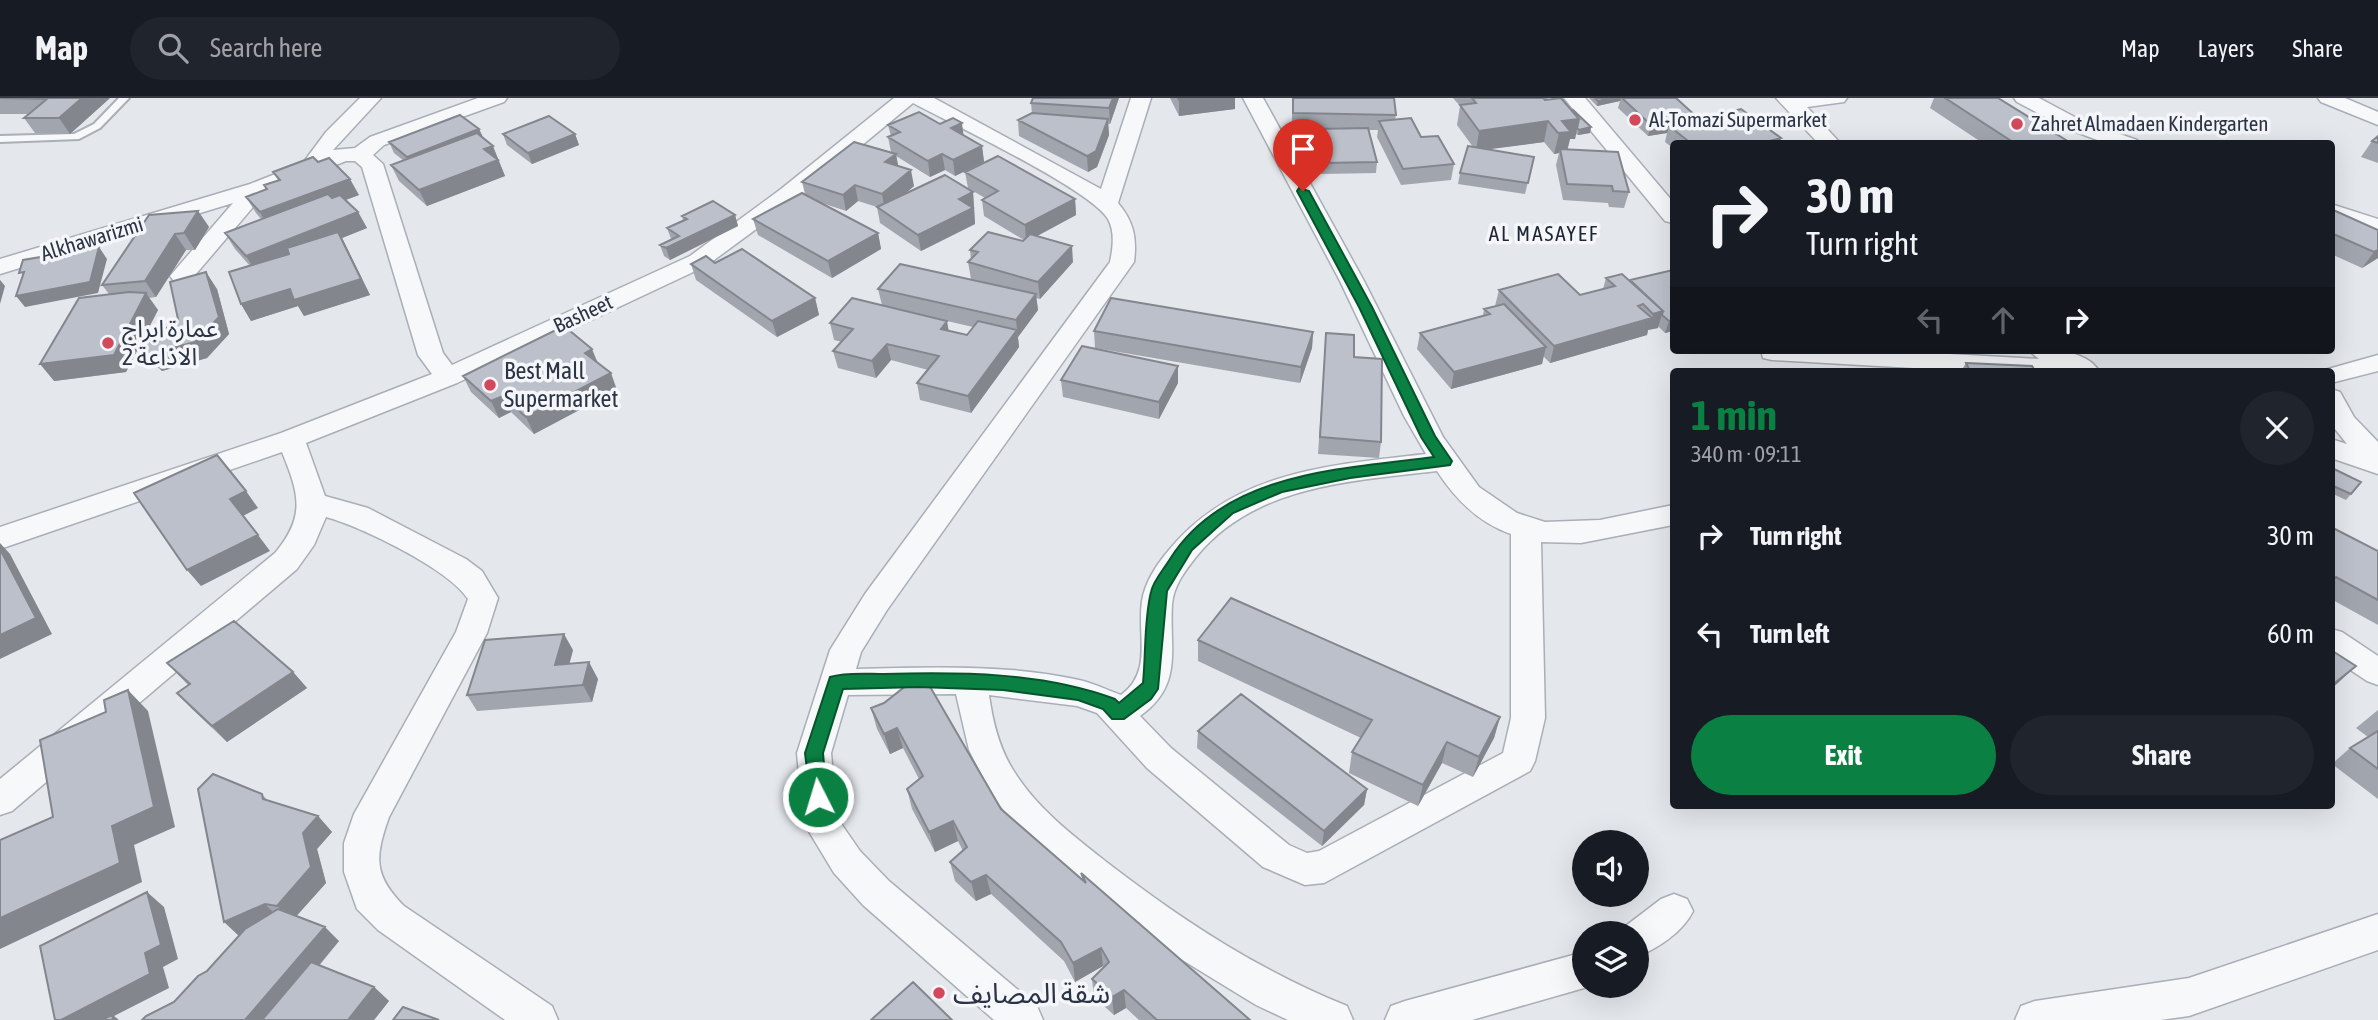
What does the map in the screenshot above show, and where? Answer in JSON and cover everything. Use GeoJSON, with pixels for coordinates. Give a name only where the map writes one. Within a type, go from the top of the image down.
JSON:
{"type":"FeatureCollection","features":[{"type":"Feature","properties":{"kind":"street"},"geometry":{"type":"LineString","coordinates":[[310,168],[333,136],[370,98]]}},
{"type":"Feature","properties":{"kind":"street","name":"Alkhawarizmi"},"geometry":{"type":"LineString","coordinates":[[0,267],[258,188],[343,154],[360,155],[377,141],[497,98]]}},
{"type":"Feature","properties":{"kind":"street","name":"Basheet"},"geometry":{"type":"LineString","coordinates":[[0,538],[291,439],[448,377],[698,261],[789,194],[906,98]]}},
{"type":"Feature","properties":{"kind":"street"},"geometry":{"type":"LineString","coordinates":[[919,98],[1081,185],[1107,204],[1124,226],[1126,244],[1122,262],[876,602],[846,650],[814,753],[818,797],[825,830],[847,862],[876,893],[1023,1020]]}},
{"type":"Feature","properties":{"kind":"street"},"geometry":{"type":"LineString","coordinates":[[1107,204],[1141,98]]}},
{"type":"Feature","properties":{"kind":"street"},"geometry":{"type":"LineString","coordinates":[[1253,98],[1366,307],[1428,437],[1456,479],[1482,505],[1504,520],[1526,529],[1566,535],[1670,516]]}},
{"type":"Feature","properties":{"kind":"street"},"geometry":{"type":"LineString","coordinates":[[1574,98],[1670,212]]}},
{"type":"Feature","properties":{"kind":"street"},"geometry":{"type":"LineString","coordinates":[[1789,101],[1837,98]]}},
{"type":"Feature","properties":{"kind":"street"},"geometry":{"type":"LineString","coordinates":[[2328,98],[2378,119]]}},
{"type":"Feature","properties":{"kind":"street"},"geometry":{"type":"LineString","coordinates":[[1789,101],[1827,140]]}},
{"type":"Feature","properties":{"kind":"street"},"geometry":{"type":"LineString","coordinates":[[2020,111],[2075,125],[2112,140]]}},
{"type":"Feature","properties":{"kind":"street"},"geometry":{"type":"LineString","coordinates":[[360,155],[372,164],[431,355],[448,377]]}},
{"type":"Feature","properties":{"kind":"street"},"geometry":{"type":"LineString","coordinates":[[182,276],[258,188]]}},
{"type":"Feature","properties":{"kind":"street"},"geometry":{"type":"LineString","coordinates":[[2335,212],[2378,226]]}},
{"type":"Feature","properties":{"kind":"street"},"geometry":{"type":"LineString","coordinates":[[2050,354],[2080,368]]}},
{"type":"Feature","properties":{"kind":"street"},"geometry":{"type":"LineString","coordinates":[[1773,358],[1995,357],[2043,368]]}},
{"type":"Feature","properties":{"kind":"street"},"geometry":{"type":"LineString","coordinates":[[2335,384],[2378,363]]}},
{"type":"Feature","properties":{"kind":"street"},"geometry":{"type":"LineString","coordinates":[[2335,400],[2336,414],[2378,457]]}},
{"type":"Feature","properties":{"kind":"street"},"geometry":{"type":"LineString","coordinates":[[0,800],[286,561],[303,542],[312,521],[312,503],[310,486],[291,439]]}},
{"type":"Feature","properties":{"kind":"street"},"geometry":{"type":"LineString","coordinates":[[2335,449],[2378,465]]}},
{"type":"Feature","properties":{"kind":"street"},"geometry":{"type":"LineString","coordinates":[[1118,714],[1145,694],[1152,684],[1159,590],[1186,546],[1228,509],[1278,487],[1350,473],[1445,461]]}},
{"type":"Feature","properties":{"kind":"street"},"geometry":{"type":"LineString","coordinates":[[312,503],[358,515],[454,567],[479,589],[483,598],[471,633],[372,814],[362,844],[362,872],[370,897],[391,918],[538,1020]]}},
{"type":"Feature","properties":{"kind":"street"},"geometry":{"type":"LineString","coordinates":[[836,682],[1003,683],[1079,693],[1109,704],[1159,758],[1276,856],[1305,870],[1324,867],[1518,761],[1528,718],[1526,529]]}},
{"type":"Feature","properties":{"kind":"street"},"geometry":{"type":"LineString","coordinates":[[2335,644],[2378,672]]}},
{"type":"Feature","properties":{"kind":"street"},"geometry":{"type":"LineString","coordinates":[[971,682],[973,712],[983,746],[1005,787],[1040,830],[1127,899],[1222,967],[1283,1000],[1333,1020]]}},
{"type":"Feature","properties":{"kind":"street"},"geometry":{"type":"LineString","coordinates":[[1649,930],[1674,911]]}},
{"type":"Feature","properties":{"kind":"street"},"geometry":{"type":"LineString","coordinates":[[2035,1020],[2189,997],[2378,931]]}},
{"type":"Feature","properties":{"kind":"street"},"geometry":{"type":"LineString","coordinates":[[1405,1020],[1572,973]]}},
{"type":"Feature","properties":{"kind":"lane"},"geometry":{"type":"LineString","coordinates":[[0,139],[76,137],[97,126],[124,98]]}},
{"type":"Feature","properties":{"kind":"building"},"geometry":{"type":"Polygon","coordinates":[[[0,98],[82,98],[59,118],[24,118],[47,99],[0,98]]]}},
{"type":"Feature","properties":{"kind":"building"},"geometry":{"type":"Polygon","coordinates":[[[1033,98],[1113,98],[1109,108],[1031,103],[1033,98]]]}},
{"type":"Feature","properties":{"kind":"building"},"geometry":{"type":"Polygon","coordinates":[[[1293,98],[1394,98],[1396,115],[1293,113],[1293,98]]]}},
{"type":"Feature","properties":{"kind":"building"},"geometry":{"type":"Polygon","coordinates":[[[1472,98],[1561,98],[1579,119],[1562,121],[1571,132],[1558,133],[1548,121],[1479,131],[1460,105],[1476,103],[1472,98]]]}},
{"type":"Feature","properties":{"kind":"building"},"geometry":{"type":"Polygon","coordinates":[[[1622,98],[1676,98],[1698,118],[1651,125],[1622,98]]]}},
{"type":"Feature","properties":{"kind":"building"},"geometry":{"type":"Polygon","coordinates":[[[1945,98],[1998,98],[2066,140],[2010,140],[1945,98]]]}},
{"type":"Feature","properties":{"kind":"building"},"geometry":{"type":"Polygon","coordinates":[[[1741,109],[1781,138],[1687,140],[1669,126],[1741,109]]]}},
{"type":"Feature","properties":{"kind":"building"},"geometry":{"type":"Polygon","coordinates":[[[1572,111],[1591,127],[1579,130],[1579,119],[1572,111]]]}},
{"type":"Feature","properties":{"kind":"building"},"geometry":{"type":"Polygon","coordinates":[[[919,112],[940,124],[953,118],[962,123],[951,128],[982,146],[953,160],[942,154],[928,161],[888,137],[900,132],[888,125],[919,112]]]}},
{"type":"Feature","properties":{"kind":"building"},"geometry":{"type":"Polygon","coordinates":[[[1032,113],[1108,119],[1096,151],[1087,156],[1018,120],[1032,113]]]}},
{"type":"Feature","properties":{"kind":"building"},"geometry":{"type":"Polygon","coordinates":[[[460,115],[479,129],[407,157],[389,142],[460,115]]]}},
{"type":"Feature","properties":{"kind":"building"},"geometry":{"type":"Polygon","coordinates":[[[549,116],[575,134],[528,153],[503,134],[549,116]]]}},
{"type":"Feature","properties":{"kind":"building"},"geometry":{"type":"Polygon","coordinates":[[[1411,118],[1421,137],[1438,136],[1454,164],[1403,169],[1379,121],[1411,118]]]}},
{"type":"Feature","properties":{"kind":"building"},"geometry":{"type":"Polygon","coordinates":[[[1368,128],[1377,162],[1322,163],[1315,129],[1368,128]]]}},
{"type":"Feature","properties":{"kind":"building"},"geometry":{"type":"Polygon","coordinates":[[[477,133],[493,146],[484,149],[498,160],[419,190],[391,165],[477,133]]]}},
{"type":"Feature","properties":{"kind":"building"},"geometry":{"type":"Polygon","coordinates":[[[854,142],[896,154],[885,162],[911,170],[882,194],[855,185],[843,195],[802,182],[854,142]]]}},
{"type":"Feature","properties":{"kind":"building"},"geometry":{"type":"Polygon","coordinates":[[[1468,146],[1534,157],[1528,183],[1460,173],[1468,146]]]}},
{"type":"Feature","properties":{"kind":"building"},"geometry":{"type":"Polygon","coordinates":[[[1560,149],[1618,152],[1629,192],[1613,191],[1612,186],[1567,184],[1560,149]]]}},
{"type":"Feature","properties":{"kind":"building"},"geometry":{"type":"Polygon","coordinates":[[[998,156],[1075,199],[1025,225],[982,200],[998,191],[965,172],[998,156]]]}},
{"type":"Feature","properties":{"kind":"building"},"geometry":{"type":"Polygon","coordinates":[[[313,157],[318,162],[329,158],[350,179],[260,212],[246,197],[267,189],[264,185],[280,180],[273,172],[313,157]]]}},
{"type":"Feature","properties":{"kind":"building"},"geometry":{"type":"Polygon","coordinates":[[[945,175],[973,192],[959,199],[973,208],[918,235],[877,207],[945,175]]]}},
{"type":"Feature","properties":{"kind":"building"},"geometry":{"type":"Polygon","coordinates":[[[802,193],[878,233],[828,261],[753,219],[802,193]]]}},
{"type":"Feature","properties":{"kind":"building"},"geometry":{"type":"Polygon","coordinates":[[[328,194],[332,198],[340,195],[358,212],[246,256],[225,233],[328,194]]]}},
{"type":"Feature","properties":{"kind":"building"},"geometry":{"type":"Polygon","coordinates":[[[713,201],[735,215],[666,248],[660,245],[679,236],[667,228],[687,219],[682,216],[713,201]]]}},
{"type":"Feature","properties":{"kind":"building"},"geometry":{"type":"Polygon","coordinates":[[[198,211],[184,233],[175,234],[145,281],[102,285],[149,215],[198,211]]]}},
{"type":"Feature","properties":{"kind":"building"},"geometry":{"type":"Polygon","coordinates":[[[2335,211],[2378,230],[2378,250],[2374,252],[2335,235],[2335,211]]]}},
{"type":"Feature","properties":{"kind":"building"},"geometry":{"type":"Polygon","coordinates":[[[338,232],[361,279],[294,300],[290,289],[241,304],[229,272],[289,254],[287,248],[338,232]]]}},
{"type":"Feature","properties":{"kind":"building"},"geometry":{"type":"Polygon","coordinates":[[[988,232],[1023,241],[1030,234],[1072,246],[1038,282],[968,262],[978,252],[970,250],[988,232]]]}},
{"type":"Feature","properties":{"kind":"building"},"geometry":{"type":"Polygon","coordinates":[[[99,247],[90,282],[16,296],[24,272],[19,273],[23,260],[99,247]]]}},
{"type":"Feature","properties":{"kind":"building"},"geometry":{"type":"Polygon","coordinates":[[[742,249],[815,298],[772,321],[691,264],[706,256],[715,263],[742,249]]]}},
{"type":"Feature","properties":{"kind":"building"},"geometry":{"type":"Polygon","coordinates":[[[900,264],[1036,294],[1016,320],[878,289],[900,264]]]}},
{"type":"Feature","properties":{"kind":"building"},"geometry":{"type":"Polygon","coordinates":[[[1670,271],[1670,321],[1662,315],[1663,311],[1630,280],[1670,271]]]}},
{"type":"Feature","properties":{"kind":"building"},"geometry":{"type":"Polygon","coordinates":[[[206,272],[219,317],[195,342],[150,354],[142,347],[178,319],[170,282],[206,272]]]}},
{"type":"Feature","properties":{"kind":"building"},"geometry":{"type":"Polygon","coordinates":[[[1558,274],[1580,295],[1615,286],[1606,278],[1622,274],[1663,311],[1653,314],[1643,304],[1638,306],[1652,318],[1554,346],[1499,290],[1558,274]]]}},
{"type":"Feature","properties":{"kind":"building"},"geometry":{"type":"Polygon","coordinates":[[[129,292],[146,293],[114,355],[40,364],[79,298],[129,292]]]}},
{"type":"Feature","properties":{"kind":"building"},"geometry":{"type":"Polygon","coordinates":[[[852,298],[947,321],[941,329],[967,335],[978,321],[1017,330],[968,396],[917,383],[939,356],[887,344],[872,361],[833,351],[853,329],[830,323],[852,298]]]}},
{"type":"Feature","properties":{"kind":"building"},"geometry":{"type":"Polygon","coordinates":[[[1111,298],[1313,332],[1301,367],[1094,331],[1111,298]]]}},
{"type":"Feature","properties":{"kind":"building"},"geometry":{"type":"Polygon","coordinates":[[[1504,304],[1546,347],[1454,372],[1420,333],[1490,314],[1484,309],[1504,304]]]}},
{"type":"Feature","properties":{"kind":"building"},"geometry":{"type":"Polygon","coordinates":[[[564,326],[592,349],[585,353],[611,373],[526,417],[503,396],[491,401],[463,376],[564,326]]]}},
{"type":"Feature","properties":{"kind":"building"},"geometry":{"type":"Polygon","coordinates":[[[1326,333],[1354,335],[1354,357],[1382,359],[1381,442],[1320,437],[1326,333]]]}},
{"type":"Feature","properties":{"kind":"building"},"geometry":{"type":"Polygon","coordinates":[[[1082,346],[1178,366],[1159,402],[1061,380],[1082,346]]]}},
{"type":"Feature","properties":{"kind":"building"},"geometry":{"type":"Polygon","coordinates":[[[1966,363],[2033,368],[1968,368],[1966,363]]]}},
{"type":"Feature","properties":{"kind":"building"},"geometry":{"type":"Polygon","coordinates":[[[217,455],[246,491],[230,499],[258,535],[187,570],[134,493],[217,455]]]}},
{"type":"Feature","properties":{"kind":"building"},"geometry":{"type":"Polygon","coordinates":[[[2335,469],[2361,482],[2351,494],[2335,487],[2335,469]]]}},
{"type":"Feature","properties":{"kind":"building"},"geometry":{"type":"Polygon","coordinates":[[[2335,529],[2378,551],[2378,600],[2336,577],[2335,529]]]}},
{"type":"Feature","properties":{"kind":"building"},"geometry":{"type":"Polygon","coordinates":[[[0,549],[36,618],[0,635],[0,549]]]}},
{"type":"Feature","properties":{"kind":"building"},"geometry":{"type":"Polygon","coordinates":[[[1231,598],[1500,717],[1479,757],[1447,742],[1423,785],[1352,752],[1372,720],[1198,640],[1231,598]]]}},
{"type":"Feature","properties":{"kind":"building"},"geometry":{"type":"Polygon","coordinates":[[[234,621],[293,672],[212,726],[177,693],[190,684],[167,663],[234,621]]]}},
{"type":"Feature","properties":{"kind":"building"},"geometry":{"type":"Polygon","coordinates":[[[564,634],[555,665],[589,662],[583,685],[467,695],[485,640],[564,634]]]}},
{"type":"Feature","properties":{"kind":"building"},"geometry":{"type":"Polygon","coordinates":[[[2335,653],[2356,666],[2335,683],[2335,653]]]}},
{"type":"Feature","properties":{"kind":"building"},"geometry":{"type":"Polygon","coordinates":[[[925,678],[1001,809],[1086,883],[1081,873],[1250,1020],[1157,1020],[1124,990],[1112,997],[1092,979],[1109,962],[1101,948],[1073,963],[1061,942],[986,875],[971,882],[950,862],[967,847],[953,821],[929,832],[907,789],[923,776],[897,728],[884,734],[871,708],[884,703],[907,685],[925,678]]]}},
{"type":"Feature","properties":{"kind":"building"},"geometry":{"type":"Polygon","coordinates":[[[128,690],[154,807],[112,826],[120,863],[0,918],[0,840],[53,817],[40,740],[106,712],[104,700],[128,690]]]}},
{"type":"Feature","properties":{"kind":"building"},"geometry":{"type":"Polygon","coordinates":[[[1241,694],[1367,789],[1324,831],[1198,731],[1241,694]]]}},
{"type":"Feature","properties":{"kind":"building"},"geometry":{"type":"Polygon","coordinates":[[[2378,731],[2378,769],[2350,748],[2378,731]]]}},
{"type":"Feature","properties":{"kind":"building"},"geometry":{"type":"Polygon","coordinates":[[[213,774],[262,794],[263,799],[318,816],[303,833],[311,867],[277,906],[265,904],[224,922],[198,789],[213,774]]]}},
{"type":"Feature","properties":{"kind":"building"},"geometry":{"type":"Polygon","coordinates":[[[147,892],[161,945],[145,953],[150,974],[61,1020],[55,1020],[40,946],[147,892]]]}},
{"type":"Feature","properties":{"kind":"building"},"geometry":{"type":"Polygon","coordinates":[[[278,909],[325,927],[245,1020],[142,1020],[174,1002],[245,929],[278,909]]]}},
{"type":"Feature","properties":{"kind":"building"},"geometry":{"type":"Polygon","coordinates":[[[311,962],[374,987],[348,1020],[262,1020],[311,962]]]}},
{"type":"Feature","properties":{"kind":"building"},"geometry":{"type":"Polygon","coordinates":[[[913,982],[952,1020],[871,1020],[913,982]]]}},
{"type":"Feature","properties":{"kind":"building"},"geometry":{"type":"Polygon","coordinates":[[[403,1007],[439,1020],[393,1020],[403,1007]]]}},
{"type":"Feature","properties":{"kind":"place","name":"Al-Tomazi Supermarket"},"geometry":{"type":"Point","coordinates":[1635,120]}},
{"type":"Feature","properties":{"kind":"place","name":"Zahret Almadaen Kindergarten"},"geometry":{"type":"Point","coordinates":[2017,124]}},
{"type":"Feature","properties":{"kind":"place","name":"عمارة ابراج الاذاعة 2"},"geometry":{"type":"Point","coordinates":[108,343]}},
{"type":"Feature","properties":{"kind":"place","name":"Best Mall Supermarket"},"geometry":{"type":"Point","coordinates":[490,385]}},
{"type":"Feature","properties":{"kind":"place","name":"شقة المصايف"},"geometry":{"type":"Point","coordinates":[939,993]}},
{"type":"Feature","properties":{"kind":"district","name":"AL MASAYEF"},"geometry":{"type":"Point","coordinates":[1544,234]}},
{"type":"Feature","properties":{"kind":"route"},"geometry":{"type":"LineString","coordinates":[[818,797],[814,753],[836,682],[919,680],[1003,683],[1079,693],[1109,704],[1118,714],[1145,694],[1152,684],[1159,590],[1186,546],[1228,509],[1278,487],[1350,473],[1445,461],[1428,437],[1366,307],[1303,191]]}}]}
